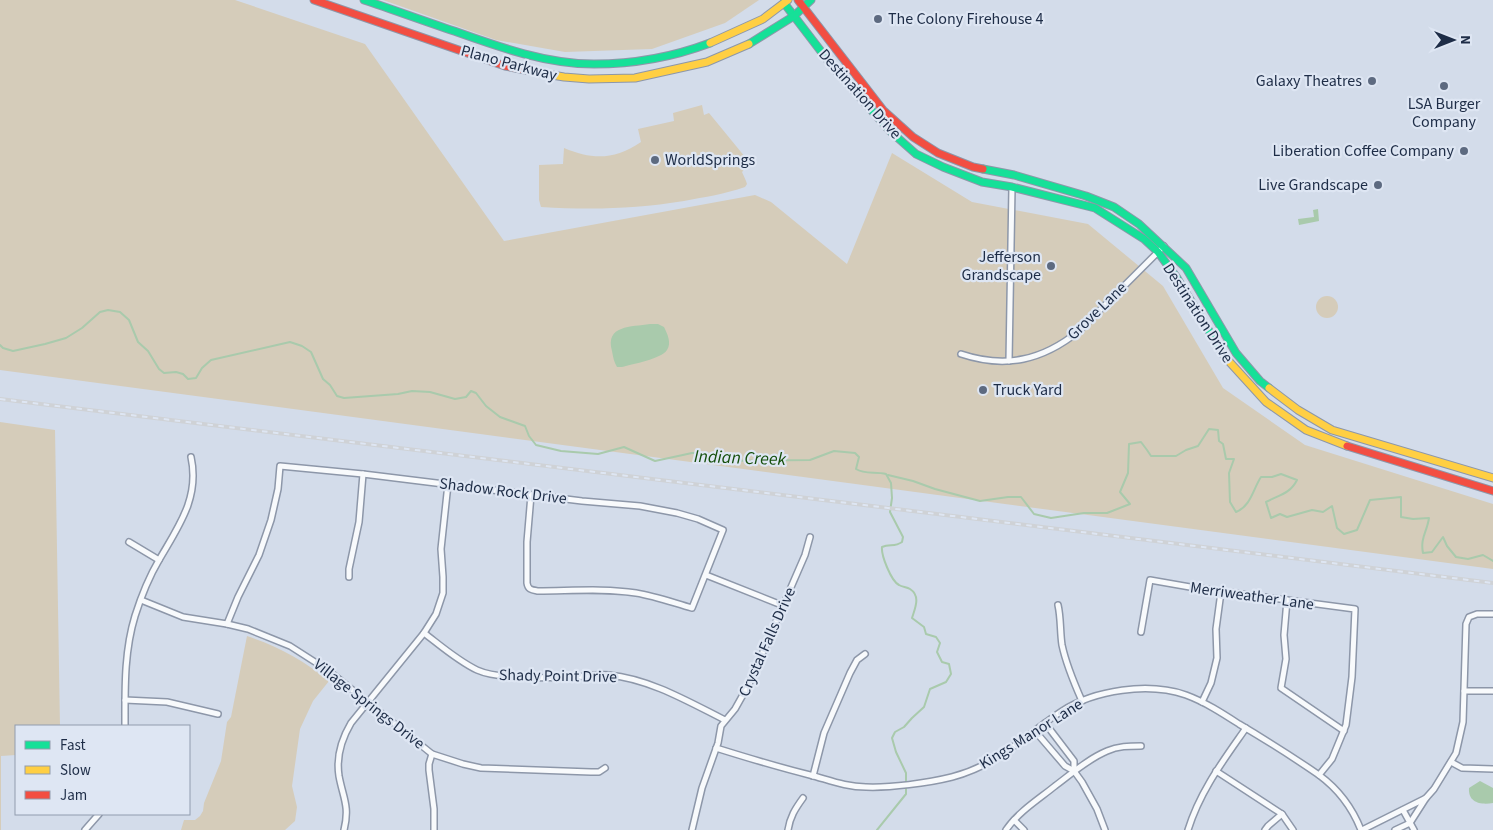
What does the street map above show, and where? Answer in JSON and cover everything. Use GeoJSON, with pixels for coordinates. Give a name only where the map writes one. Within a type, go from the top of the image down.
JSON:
{"type":"FeatureCollection","features":[{"type":"Feature","properties":{"kind":"street","name":"Plano Parkway"},"geometry":{"type":"LineString","coordinates":[[314,0],[505,66],[556,76],[589,79],[635,78],[706,62],[743,47],[794,16],[811,0]]}},
{"type":"Feature","properties":{"kind":"street","name":"Plano Parkway"},"geometry":{"type":"LineString","coordinates":[[364,0],[484,42],[529,55],[593,64],[634,62],[689,51],[763,19],[786,2]]}},
{"type":"Feature","properties":{"kind":"street","name":"Destination Drive"},"geometry":{"type":"LineString","coordinates":[[798,0],[883,110],[913,137],[938,153],[973,167],[1014,175],[1077,193],[1114,207],[1139,224],[1186,268],[1236,353],[1260,381],[1298,410],[1332,430],[1493,478]]}},
{"type":"Feature","properties":{"kind":"street","name":"Destination Drive"},"geometry":{"type":"LineString","coordinates":[[786,2],[794,16],[834,67],[890,131],[916,154],[982,182],[1012,187],[1095,208],[1144,239],[1158,252],[1177,278],[1225,357],[1250,387],[1266,402],[1306,430],[1341,444],[1493,491]]}},
{"type":"Feature","properties":{"kind":"street"},"geometry":{"type":"LineString","coordinates":[[1009,361],[1012,187]]}},
{"type":"Feature","properties":{"kind":"street","name":"Grove Lane"},"geometry":{"type":"LineString","coordinates":[[961,354],[978,360],[1009,361],[1031,358],[1064,343],[1079,331],[1164,246]]}},
{"type":"Feature","properties":{"kind":"street"},"geometry":{"type":"LineString","coordinates":[[1250,387],[1260,381]]}},
{"type":"Feature","properties":{"kind":"street"},"geometry":{"type":"LineString","coordinates":[[125,725],[128,644],[141,600],[159,560],[185,514],[194,480],[191,458]]}},
{"type":"Feature","properties":{"kind":"street","name":"Shadow Rock Drive"},"geometry":{"type":"LineString","coordinates":[[227,624],[238,596],[259,555],[271,520],[278,489],[280,466],[661,509],[698,519],[723,530],[706,575]]}},
{"type":"Feature","properties":{"kind":"street"},"geometry":{"type":"LineString","coordinates":[[349,577],[349,568],[359,522],[363,474]]}},
{"type":"Feature","properties":{"kind":"street"},"geometry":{"type":"LineString","coordinates":[[344,830],[346,802],[339,776],[338,760],[345,732],[424,633],[436,614],[444,577],[441,549],[448,484]]}},
{"type":"Feature","properties":{"kind":"street"},"geometry":{"type":"LineString","coordinates":[[531,495],[527,542],[528,587],[530,590],[603,590],[636,593],[692,608],[706,575],[784,606]]}},
{"type":"Feature","properties":{"kind":"street","name":"Crystal Falls Drive"},"geometry":{"type":"LineString","coordinates":[[692,830],[702,788],[716,748],[721,726],[736,709],[741,700],[807,552],[810,537]]}},
{"type":"Feature","properties":{"kind":"street"},"geometry":{"type":"LineString","coordinates":[[129,542],[159,560]]}},
{"type":"Feature","properties":{"kind":"street","name":"Merriweather Lane"},"geometry":{"type":"LineString","coordinates":[[1141,632],[1150,580],[1221,592],[1355,609],[1352,677],[1344,731]]}},
{"type":"Feature","properties":{"kind":"street"},"geometry":{"type":"LineString","coordinates":[[1202,702],[1211,682],[1217,658],[1216,629],[1221,592]]}},
{"type":"Feature","properties":{"kind":"street","name":"Village Springs Drive"},"geometry":{"type":"LineString","coordinates":[[141,600],[183,617],[248,629],[290,646],[329,671],[432,754],[463,764],[491,768],[591,772],[599,772],[605,768]]}},
{"type":"Feature","properties":{"kind":"street"},"geometry":{"type":"LineString","coordinates":[[1288,600],[1284,635],[1286,659],[1281,688],[1344,731],[1332,759],[1319,774]]}},
{"type":"Feature","properties":{"kind":"street"},"geometry":{"type":"LineString","coordinates":[[1058,605],[1061,619],[1062,644],[1068,667],[1082,701]]}},
{"type":"Feature","properties":{"kind":"street"},"geometry":{"type":"LineString","coordinates":[[1395,830],[1410,823],[1456,753],[1463,722],[1466,624],[1470,617],[1477,614],[1493,614]]}},
{"type":"Feature","properties":{"kind":"street","name":"Shady Point Drive"},"geometry":{"type":"LineString","coordinates":[[424,633],[468,665],[483,672],[499,676],[620,676],[676,696],[725,720]]}},
{"type":"Feature","properties":{"kind":"street"},"geometry":{"type":"LineString","coordinates":[[813,776],[824,734],[846,682],[857,660],[865,654]]}},
{"type":"Feature","properties":{"kind":"street","name":"Kings Manor Lane"},"geometry":{"type":"LineString","coordinates":[[716,748],[770,766],[840,784],[884,787],[941,779],[985,765],[1008,752],[1064,710],[1100,694],[1113,691],[1157,690],[1184,694],[1202,702],[1319,774],[1332,784],[1342,797],[1355,815],[1362,830]]}},
{"type":"Feature","properties":{"kind":"street"},"geometry":{"type":"LineString","coordinates":[[1464,690],[1493,691]]}},
{"type":"Feature","properties":{"kind":"street"},"geometry":{"type":"LineString","coordinates":[[125,700],[167,702],[218,714]]}},
{"type":"Feature","properties":{"kind":"street"},"geometry":{"type":"LineString","coordinates":[[1045,723],[1074,761],[1074,771]]}},
{"type":"Feature","properties":{"kind":"street"},"geometry":{"type":"LineString","coordinates":[[1188,830],[1194,810],[1216,771],[1246,728]]}},
{"type":"Feature","properties":{"kind":"street"},"geometry":{"type":"LineString","coordinates":[[1035,731],[1065,766],[1074,771],[1090,794],[1105,830]]}},
{"type":"Feature","properties":{"kind":"street"},"geometry":{"type":"LineString","coordinates":[[1006,830],[1014,820],[1074,771],[1107,751],[1124,746],[1141,746]]}},
{"type":"Feature","properties":{"kind":"street"},"geometry":{"type":"LineString","coordinates":[[432,754],[429,770],[434,809],[434,830]]}},
{"type":"Feature","properties":{"kind":"street"},"geometry":{"type":"LineString","coordinates":[[1451,762],[1462,768],[1493,769]]}},
{"type":"Feature","properties":{"kind":"street"},"geometry":{"type":"LineString","coordinates":[[1216,771],[1282,814],[1293,830]]}},
{"type":"Feature","properties":{"kind":"street"},"geometry":{"type":"LineString","coordinates":[[788,830],[792,814],[803,798]]}},
{"type":"Feature","properties":{"kind":"street"},"geometry":{"type":"LineString","coordinates":[[1362,830],[1426,798]]}},
{"type":"Feature","properties":{"kind":"street"},"geometry":{"type":"LineString","coordinates":[[1403,810],[1414,830]]}},
{"type":"Feature","properties":{"kind":"street"},"geometry":{"type":"LineString","coordinates":[[1265,830],[1282,814]]}},
{"type":"Feature","properties":{"kind":"street"},"geometry":{"type":"LineString","coordinates":[[85,830],[97,815]]}},
{"type":"Feature","properties":{"kind":"street"},"geometry":{"type":"LineString","coordinates":[[1014,820],[1024,830]]}},
{"type":"Feature","properties":{"kind":"shaded area"},"geometry":{"type":"Polygon","coordinates":[[[0,0],[235,0],[365,44],[504,241],[755,195],[771,202],[847,264],[892,153],[972,202],[1088,224],[1163,286],[1223,388],[1305,445],[1493,504],[1493,569],[0,370],[0,0]]]}},
{"type":"Feature","properties":{"kind":"shaded area"},"geometry":{"type":"Polygon","coordinates":[[[383,0],[759,0],[725,23],[652,49],[565,52],[496,40],[383,0]]]}},
{"type":"Feature","properties":{"kind":"shaded area","name":"WorldSprings"},"geometry":{"type":"Polygon","coordinates":[[[702,105],[704,115],[709,113],[750,163],[742,172],[747,184],[745,187],[707,197],[648,206],[595,209],[541,207],[539,200],[539,165],[563,164],[564,148],[584,155],[594,156],[612,155],[622,152],[641,142],[638,129],[674,121],[673,113],[702,105]]]}},
{"type":"Feature","properties":{"kind":"shaded area"},"geometry":{"type":"Polygon","coordinates":[[[1318,209],[1319,221],[1299,225],[1298,219],[1314,217],[1313,210],[1318,209]]]}},
{"type":"Feature","properties":{"kind":"shaded area"},"geometry":{"type":"Polygon","coordinates":[[[1327,296],[1337,303],[1338,307],[1331,317],[1327,318],[1317,311],[1316,307],[1323,297],[1327,296]]]}},
{"type":"Feature","properties":{"kind":"shaded area"},"geometry":{"type":"Polygon","coordinates":[[[658,324],[664,327],[669,341],[667,350],[653,359],[617,367],[612,351],[612,336],[621,329],[658,324]]]}},
{"type":"Feature","properties":{"kind":"shaded area"},"geometry":{"type":"Polygon","coordinates":[[[0,422],[55,430],[60,725],[15,725],[15,755],[1,756],[0,830],[0,422]]]}},
{"type":"Feature","properties":{"kind":"shaded area"},"geometry":{"type":"Polygon","coordinates":[[[247,636],[290,654],[329,681],[313,701],[300,729],[292,786],[297,807],[295,821],[285,830],[181,830],[184,820],[195,820],[203,811],[204,803],[221,761],[227,722],[231,717],[247,636]]]}},
{"type":"Feature","properties":{"kind":"shaded area"},"geometry":{"type":"Polygon","coordinates":[[[1480,781],[1493,788],[1493,803],[1484,804],[1476,802],[1471,797],[1469,788],[1480,781]]]}},
{"type":"Feature","properties":{"kind":"waterway","name":"Indian Creek"},"geometry":{"type":"LineString","coordinates":[[0,345],[13,351],[66,338],[82,328],[100,312],[108,310],[120,312],[129,320],[138,342],[148,351],[159,369],[164,373],[176,372],[183,374],[188,379],[196,378],[202,368],[211,360],[290,342],[302,346],[311,352],[323,379],[330,385],[337,396],[344,398],[398,394],[412,391],[430,392],[455,399],[466,397],[471,391],[476,393],[486,406],[500,417],[525,426],[529,436],[536,445],[561,451],[598,454],[624,447],[655,461],[692,453],[703,453],[718,461],[810,460],[834,451],[855,453],[859,457],[856,469],[863,472],[886,474],[891,483],[892,498],[890,512],[903,537],[902,542],[899,544],[882,547],[885,561],[896,583],[910,589],[915,595],[916,606],[912,618],[924,627],[926,634],[936,637],[940,643],[937,652],[942,662],[949,664],[951,674],[946,682],[930,689],[924,707],[904,727],[895,732],[892,738],[906,773],[906,794],[877,830]]}},
{"type":"Feature","properties":{"kind":"waterway"},"geometry":{"type":"LineString","coordinates":[[888,475],[980,501],[1021,497],[1034,514],[1051,518],[1084,513],[1107,513],[1130,504],[1120,492],[1128,473],[1129,444],[1141,442],[1151,456],[1176,456],[1198,446],[1209,429],[1218,430],[1219,441],[1223,444],[1226,459],[1234,459],[1229,473],[1230,502],[1236,512],[1245,506],[1261,477],[1272,477],[1281,474],[1297,480],[1284,494],[1266,502],[1271,518],[1280,514],[1287,517],[1312,510],[1323,512],[1332,506],[1337,528],[1344,534],[1357,530],[1370,500],[1401,497],[1401,517],[1413,519],[1429,518],[1423,539],[1423,553],[1432,552],[1443,537],[1447,546],[1456,557],[1468,559],[1483,555],[1493,561]]}},
{"type":"Feature","properties":{"kind":"railway"},"geometry":{"type":"LineString","coordinates":[[0,399],[1493,583]]}},
{"type":"Feature","properties":{"kind":"traffic: fast"},"geometry":{"type":"LineString","coordinates":[[364,0],[523,54],[558,61],[594,64],[624,63],[668,56],[710,43]]}},
{"type":"Feature","properties":{"kind":"traffic: fast"},"geometry":{"type":"LineString","coordinates":[[749,44],[794,16],[811,0]]}},
{"type":"Feature","properties":{"kind":"traffic: fast"},"geometry":{"type":"LineString","coordinates":[[784,3],[833,67],[890,131],[916,154],[982,182],[1012,187],[1095,208],[1144,239],[1158,252],[1177,278],[1220,349]]}},
{"type":"Feature","properties":{"kind":"traffic: fast"},"geometry":{"type":"LineString","coordinates":[[983,169],[1014,175],[1086,196],[1114,207],[1139,224],[1186,268],[1236,353],[1260,381],[1269,388]]}},
{"type":"Feature","properties":{"kind":"traffic: slow"},"geometry":{"type":"LineString","coordinates":[[710,43],[763,19],[788,0]]}},
{"type":"Feature","properties":{"kind":"traffic: slow"},"geometry":{"type":"LineString","coordinates":[[546,74],[589,79],[635,78],[707,62],[749,44]]}},
{"type":"Feature","properties":{"kind":"traffic: slow"},"geometry":{"type":"LineString","coordinates":[[1220,349],[1266,402],[1306,430],[1347,446]]}},
{"type":"Feature","properties":{"kind":"traffic: slow"},"geometry":{"type":"LineString","coordinates":[[1269,388],[1298,410],[1332,430],[1493,478]]}},
{"type":"Feature","properties":{"kind":"traffic: jam"},"geometry":{"type":"LineString","coordinates":[[314,0],[505,66],[546,74]]}},
{"type":"Feature","properties":{"kind":"traffic: jam"},"geometry":{"type":"LineString","coordinates":[[798,0],[883,110],[913,137],[938,153],[983,169]]}},
{"type":"Feature","properties":{"kind":"traffic: jam"},"geometry":{"type":"LineString","coordinates":[[1347,446],[1493,491]]}},
{"type":"Feature","properties":{"kind":"place","name":"The Colony Firehouse 4"},"geometry":{"type":"Point","coordinates":[878,19]}},
{"type":"Feature","properties":{"kind":"place","name":"Galaxy Theatres"},"geometry":{"type":"Point","coordinates":[1372,81]}},
{"type":"Feature","properties":{"kind":"place","name":"LSA Burger Company"},"geometry":{"type":"Point","coordinates":[1444,86]}},
{"type":"Feature","properties":{"kind":"place","name":"Liberation Coffee Company"},"geometry":{"type":"Point","coordinates":[1464,151]}},
{"type":"Feature","properties":{"kind":"place","name":"WorldSprings"},"geometry":{"type":"Point","coordinates":[655,160]}},
{"type":"Feature","properties":{"kind":"place","name":"Live Grandscape"},"geometry":{"type":"Point","coordinates":[1378,185]}},
{"type":"Feature","properties":{"kind":"place","name":"Jefferson Grandscape"},"geometry":{"type":"Point","coordinates":[1051,266]}},
{"type":"Feature","properties":{"kind":"place","name":"Truck Yard"},"geometry":{"type":"Point","coordinates":[983,390]}}]}
